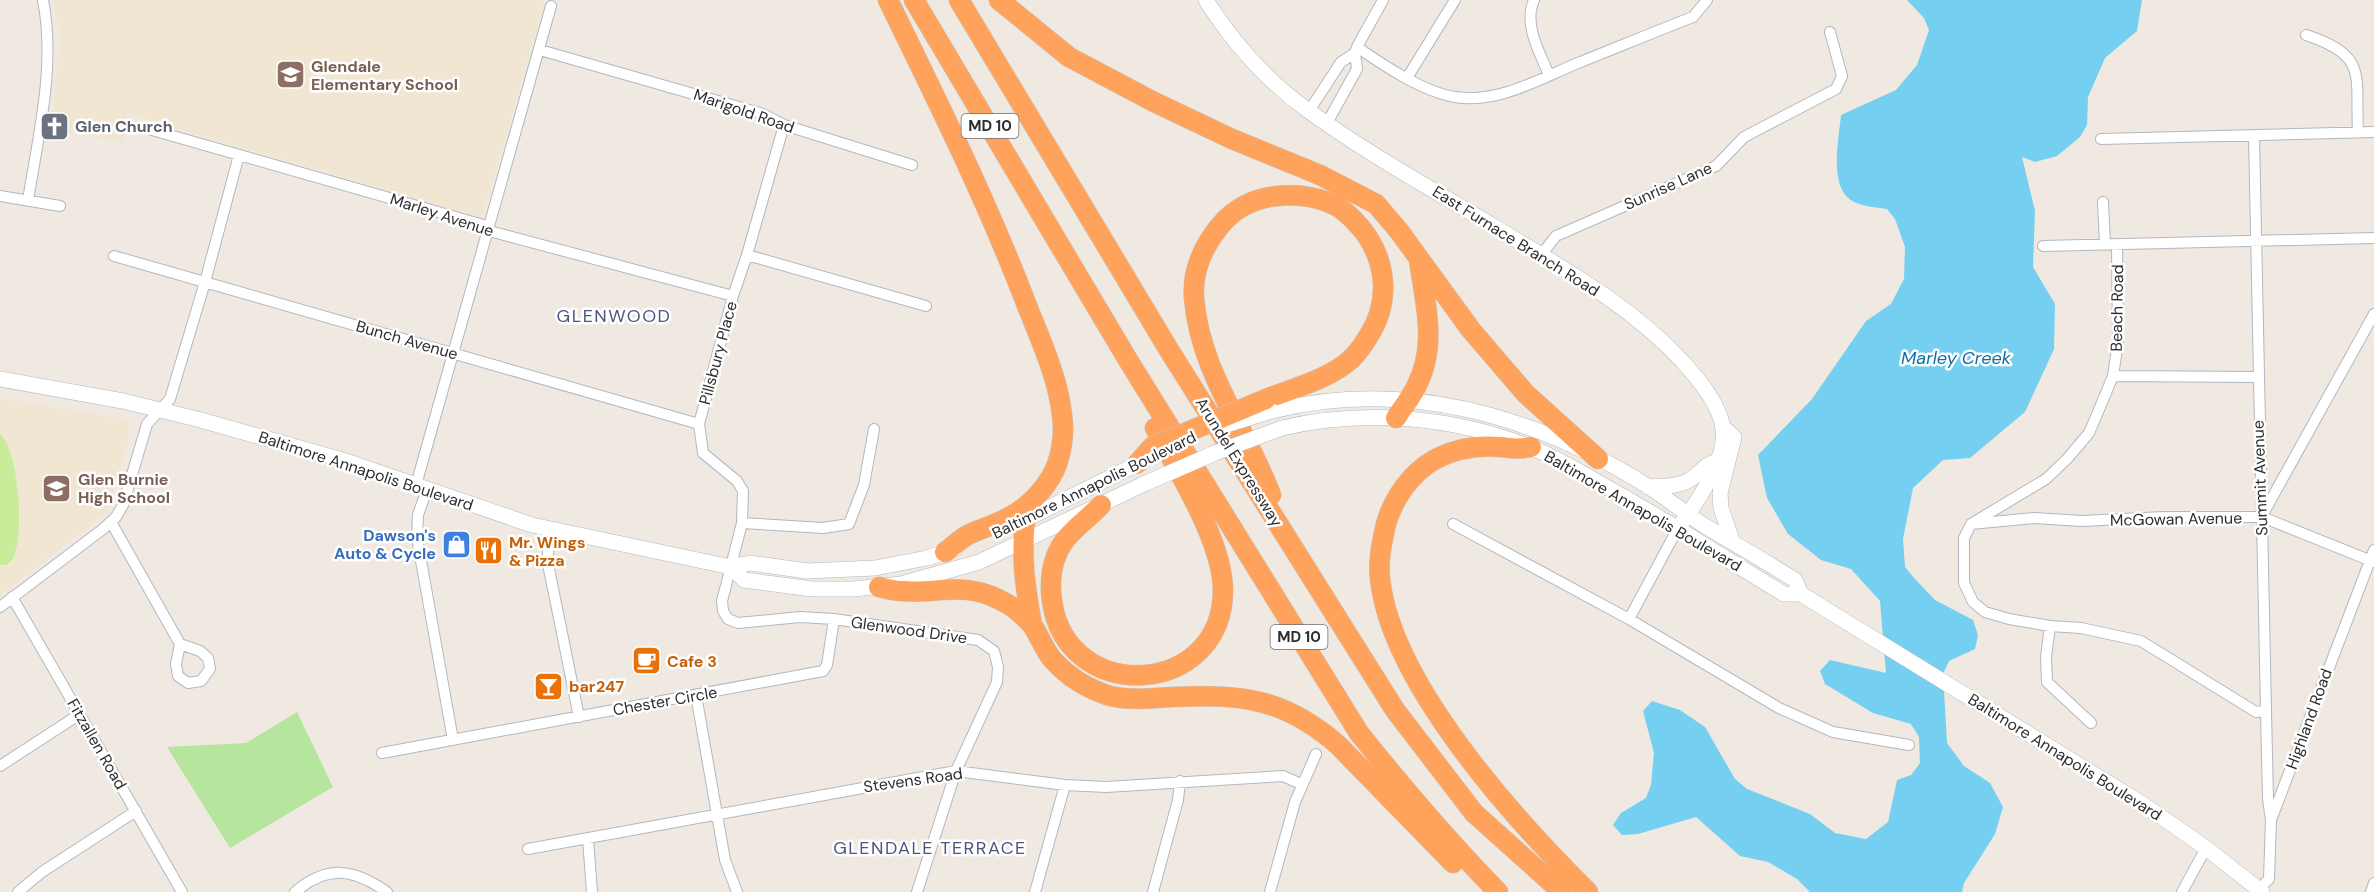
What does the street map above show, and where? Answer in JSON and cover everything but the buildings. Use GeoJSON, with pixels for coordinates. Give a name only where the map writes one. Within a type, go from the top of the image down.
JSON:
{"type":"FeatureCollection","features":[{"type":"Feature","properties":{"kind":"highway"},"geometry":{"type":"LineString","coordinates":[[888,0],[988,208],[1045,353],[1063,416],[1060,455],[1052,476],[1038,495],[1024,509],[1003,521],[964,537],[945,552]]}},
{"type":"Feature","properties":{"kind":"highway","name":"MD 10"},"geometry":{"type":"LineString","coordinates":[[914,0],[1128,360],[1359,733],[1458,850],[1498,892]]}},
{"type":"Feature","properties":{"kind":"highway","name":"Arundel Expressway"},"geometry":{"type":"LineString","coordinates":[[959,0],[1279,527],[1395,710],[1474,813],[1562,892]]}},
{"type":"Feature","properties":{"kind":"highway"},"geometry":{"type":"LineString","coordinates":[[999,0],[1069,57],[1154,102],[1232,139],[1320,175],[1376,204],[1399,231],[1471,330],[1526,394],[1598,459]]}},
{"type":"Feature","properties":{"kind":"highway"},"geometry":{"type":"LineString","coordinates":[[1137,464],[1152,447],[1269,405],[1345,364],[1363,346],[1379,317],[1384,293],[1382,266],[1370,240],[1349,214],[1332,203],[1309,196],[1265,197],[1243,206],[1226,217],[1209,240],[1198,263],[1195,278],[1197,324],[1211,372],[1271,494],[1279,527]]}},
{"type":"Feature","properties":{"kind":"highway"},"geometry":{"type":"LineString","coordinates":[[1396,418],[1416,388],[1424,366],[1429,319],[1419,258]]}},
{"type":"Feature","properties":{"kind":"highway"},"geometry":{"type":"LineString","coordinates":[[1101,505],[1065,541],[1053,563],[1050,588],[1054,615],[1061,632],[1072,647],[1093,665],[1120,675],[1146,677],[1164,673],[1195,654],[1210,637],[1219,615],[1223,589],[1220,567],[1207,531],[1129,380],[1128,360]]}},
{"type":"Feature","properties":{"kind":"highway"},"geometry":{"type":"LineString","coordinates":[[1531,447],[1515,451],[1503,447],[1480,446],[1461,450],[1438,458],[1419,471],[1400,493],[1388,517],[1380,550],[1380,578],[1386,608],[1396,637],[1414,675],[1445,725],[1551,855],[1588,892]]}},
{"type":"Feature","properties":{"kind":"highway"},"geometry":{"type":"LineString","coordinates":[[1025,519],[1023,541],[1026,599],[1032,625],[1052,659],[1074,680],[1100,693],[1130,699],[1236,696],[1274,705],[1299,717],[1338,745],[1483,892]]}},
{"type":"Feature","properties":{"kind":"highway"},"geometry":{"type":"LineString","coordinates":[[879,587],[903,591],[946,588],[971,590],[1001,600],[1032,625]]}},
{"type":"Feature","properties":{"kind":"main road","name":"East Furnace Branch Road"},"geometry":{"type":"LineString","coordinates":[[1206,0],[1226,32],[1252,63],[1309,111],[1610,298],[1658,335],[1704,387],[1714,403],[1722,426],[1722,448],[1718,461],[1688,515],[1678,528]]}},
{"type":"Feature","properties":{"kind":"main road","name":"Baltimore Annapolis Boulevard"},"geometry":{"type":"LineString","coordinates":[[0,379],[160,410],[304,448],[493,513],[552,530],[731,567],[750,563],[807,571],[896,566],[989,536],[1137,464]]}},
{"type":"Feature","properties":{"kind":"main road","name":"Baltimore Annapolis Boulevard"},"geometry":{"type":"LineString","coordinates":[[1269,405],[1341,399],[1407,400],[1498,416],[1540,431],[1598,459],[1648,487],[1688,515],[1795,580],[1801,594]]}},
{"type":"Feature","properties":{"kind":"main road","name":"Baltimore Annapolis Boulevard"},"geometry":{"type":"LineString","coordinates":[[731,567],[744,580],[836,590],[879,587],[920,580],[979,562],[1146,483],[1215,453],[1282,428],[1336,418],[1396,418],[1460,426],[1531,447],[1564,462],[1678,528],[1784,594],[1801,594],[2144,804],[2261,891]]}},
{"type":"Feature","properties":{"kind":"main road"},"geometry":{"type":"LineString","coordinates":[[1722,426],[1734,437],[1720,493],[1721,508],[1732,540]]}},
{"type":"Feature","properties":{"kind":"main road"},"geometry":{"type":"LineString","coordinates":[[1648,487],[1677,484],[1689,480],[1707,464],[1718,461]]}},
{"type":"Feature","properties":{"kind":"street"},"geometry":{"type":"LineString","coordinates":[[28,201],[48,70],[47,28],[43,0]]}},
{"type":"Feature","properties":{"kind":"street"},"geometry":{"type":"LineString","coordinates":[[1309,111],[1341,62],[1356,50],[1383,0]]}},
{"type":"Feature","properties":{"kind":"street"},"geometry":{"type":"LineString","coordinates":[[1407,78],[1455,0]]}},
{"type":"Feature","properties":{"kind":"street"},"geometry":{"type":"LineString","coordinates":[[1534,0],[1531,6],[1531,20],[1534,39],[1549,75]]}},
{"type":"Feature","properties":{"kind":"street"},"geometry":{"type":"LineString","coordinates":[[1356,50],[1436,91],[1454,97],[1479,98],[1496,95],[1549,75],[1693,17],[1707,0]]}},
{"type":"Feature","properties":{"kind":"street"},"geometry":{"type":"LineString","coordinates":[[453,740],[417,538],[421,487],[453,353],[551,6]]}},
{"type":"Feature","properties":{"kind":"street","name":"Sunrise Lane"},"geometry":{"type":"LineString","coordinates":[[1541,255],[1556,236],[1716,166],[1744,137],[1836,89],[1842,76],[1830,32]]}},
{"type":"Feature","properties":{"kind":"street"},"geometry":{"type":"LineString","coordinates":[[2306,35],[2336,47],[2354,63],[2358,132]]}},
{"type":"Feature","properties":{"kind":"street","name":"Marigold Road"},"geometry":{"type":"LineString","coordinates":[[540,50],[763,114],[784,125],[912,165]]}},
{"type":"Feature","properties":{"kind":"street"},"geometry":{"type":"LineString","coordinates":[[1327,123],[1357,69],[1356,50]]}},
{"type":"Feature","properties":{"kind":"street","name":"Pillsbury Place"},"geometry":{"type":"LineString","coordinates":[[731,567],[742,523],[743,491],[737,481],[702,453],[699,424],[733,296],[784,125]]}},
{"type":"Feature","properties":{"kind":"street","name":"Marley Avenue"},"geometry":{"type":"LineString","coordinates":[[152,130],[488,226],[493,232],[733,296]]}},
{"type":"Feature","properties":{"kind":"street"},"geometry":{"type":"LineString","coordinates":[[2101,139],[2374,132]]}},
{"type":"Feature","properties":{"kind":"street","name":"Summit Avenue"},"geometry":{"type":"LineString","coordinates":[[2254,136],[2257,377],[2268,799],[2271,820]]}},
{"type":"Feature","properties":{"kind":"street"},"geometry":{"type":"LineString","coordinates":[[0,607],[111,522],[127,495],[147,423],[170,399],[205,282],[239,155]]}},
{"type":"Feature","properties":{"kind":"street"},"geometry":{"type":"LineString","coordinates":[[0,196],[60,206]]}},
{"type":"Feature","properties":{"kind":"street"},"geometry":{"type":"LineString","coordinates":[[2103,202],[2105,243]]}},
{"type":"Feature","properties":{"kind":"street"},"geometry":{"type":"LineString","coordinates":[[2043,246],[2374,238]]}},
{"type":"Feature","properties":{"kind":"street","name":"Beach Road"},"geometry":{"type":"LineString","coordinates":[[1971,524],[2046,479],[2089,433],[2113,376],[2118,342],[2117,243]]}},
{"type":"Feature","properties":{"kind":"street"},"geometry":{"type":"LineString","coordinates":[[747,255],[926,306]]}},
{"type":"Feature","properties":{"kind":"street","name":"Bunch Avenue"},"geometry":{"type":"LineString","coordinates":[[114,256],[699,424]]}},
{"type":"Feature","properties":{"kind":"street"},"geometry":{"type":"LineString","coordinates":[[2262,517],[2290,462],[2374,314]]}},
{"type":"Feature","properties":{"kind":"street"},"geometry":{"type":"LineString","coordinates":[[2113,376],[2257,377]]}},
{"type":"Feature","properties":{"kind":"street"},"geometry":{"type":"LineString","coordinates":[[742,523],[823,528],[849,524],[864,485],[874,429]]}},
{"type":"Feature","properties":{"kind":"street","name":"McGowan Avenue"},"geometry":{"type":"LineString","coordinates":[[1971,524],[2034,518],[2082,521],[2164,517],[2262,517],[2372,557]]}},
{"type":"Feature","properties":{"kind":"street"},"geometry":{"type":"LineString","coordinates":[[111,522],[180,644]]}},
{"type":"Feature","properties":{"kind":"street"},"geometry":{"type":"LineString","coordinates":[[1452,524],[1629,619],[1779,708],[1833,732],[1909,745]]}},
{"type":"Feature","properties":{"kind":"street"},"geometry":{"type":"LineString","coordinates":[[1971,524],[1964,538],[1964,583],[1973,602],[1985,612],[2050,626],[2081,628],[2141,641],[2256,712],[2266,711]]}},
{"type":"Feature","properties":{"kind":"street"},"geometry":{"type":"LineString","coordinates":[[1629,619],[1678,528]]}},
{"type":"Feature","properties":{"kind":"street"},"geometry":{"type":"LineString","coordinates":[[552,530],[548,545],[548,564],[579,717]]}},
{"type":"Feature","properties":{"kind":"street","name":"Highland Road"},"geometry":{"type":"LineString","coordinates":[[2261,891],[2269,879],[2271,820],[2372,557]]}},
{"type":"Feature","properties":{"kind":"street","name":"Glenwood Drive"},"geometry":{"type":"LineString","coordinates":[[731,567],[722,601],[723,611],[728,619],[738,623],[800,617],[834,619],[978,640],[994,651],[998,667],[997,682],[956,771],[916,892]]}},
{"type":"Feature","properties":{"kind":"street","name":"Fitzallen Road"},"geometry":{"type":"LineString","coordinates":[[12,597],[182,892]]}},
{"type":"Feature","properties":{"kind":"street","name":"Chester Circle"},"geometry":{"type":"LineString","coordinates":[[381,753],[823,672],[828,665],[834,619]]}},
{"type":"Feature","properties":{"kind":"street"},"geometry":{"type":"LineString","coordinates":[[2050,626],[2046,657],[2047,682],[2091,723]]}},
{"type":"Feature","properties":{"kind":"street"},"geometry":{"type":"LineString","coordinates":[[696,695],[725,860],[737,892]]}},
{"type":"Feature","properties":{"kind":"street"},"geometry":{"type":"LineString","coordinates":[[0,766],[80,714]]}},
{"type":"Feature","properties":{"kind":"street"},"geometry":{"type":"LineString","coordinates":[[1270,892],[1301,784],[1316,754]]}},
{"type":"Feature","properties":{"kind":"street","name":"Stevens Road"},"geometry":{"type":"LineString","coordinates":[[528,849],[956,771],[1065,785],[1106,787],[1283,776],[1301,784]]}},
{"type":"Feature","properties":{"kind":"street"},"geometry":{"type":"LineString","coordinates":[[1153,892],[1178,800],[1180,781]]}},
{"type":"Feature","properties":{"kind":"street"},"geometry":{"type":"LineString","coordinates":[[1035,892],[1065,785]]}},
{"type":"Feature","properties":{"kind":"street"},"geometry":{"type":"LineString","coordinates":[[18,892],[42,872],[136,812]]}},
{"type":"Feature","properties":{"kind":"street"},"geometry":{"type":"LineString","coordinates":[[588,839],[592,892]]}},
{"type":"Feature","properties":{"kind":"street"},"geometry":{"type":"LineString","coordinates":[[2182,892],[2206,848]]}},
{"type":"Feature","properties":{"kind":"street"},"geometry":{"type":"LineString","coordinates":[[295,892],[312,879],[340,872],[358,876],[387,892]]}},
{"type":"Feature","properties":{"kind":"street"},"geometry":{"type":"LineString","coordinates":[[2371,892],[2374,883]]}},
{"type":"Feature","properties":{"kind":"shaded area","name":"Glendale Elementary School"},"geometry":{"type":"Polygon","coordinates":[[[53,0],[545,0],[482,218],[127,114],[124,142],[52,130],[59,36],[53,0]]]}},
{"type":"Feature","properties":{"kind":"shaded area","name":"Glen Burnie High School"},"geometry":{"type":"Polygon","coordinates":[[[0,398],[119,418],[129,424],[129,436],[109,506],[103,515],[0,596],[0,398]]]}},
{"type":"Feature","properties":{"kind":"green space"},"geometry":{"type":"Polygon","coordinates":[[[0,434],[7,443],[12,458],[16,477],[19,520],[15,555],[6,565],[0,565],[0,434]]]}},
{"type":"Feature","properties":{"kind":"green space"},"geometry":{"type":"Polygon","coordinates":[[[297,712],[333,787],[230,848],[167,747],[246,743],[297,712]]]}},
{"type":"Feature","properties":{"kind":"water","name":"Marley Creek"},"geometry":{"type":"Polygon","coordinates":[[[1907,0],[2142,0],[2137,31],[2105,58],[2088,97],[2087,125],[2080,137],[2057,156],[2035,162],[2022,157],[2035,211],[2033,267],[2055,304],[2054,349],[2025,412],[1970,458],[1943,460],[1913,488],[1903,539],[1905,567],[1935,600],[1973,620],[1978,635],[1975,649],[1949,661],[1943,674],[1947,743],[1964,766],[1990,783],[2003,807],[1995,834],[1964,883],[1962,892],[1810,892],[1797,879],[1768,862],[1740,856],[1696,817],[1638,834],[1622,835],[1613,825],[1621,813],[1646,798],[1651,785],[1654,753],[1643,711],[1652,701],[1680,710],[1705,727],[1735,779],[1747,789],[1810,814],[1835,833],[1866,839],[1888,822],[1897,780],[1911,775],[1920,763],[1919,737],[1911,724],[1873,713],[1825,684],[1820,671],[1830,660],[1886,673],[1880,601],[1851,569],[1821,560],[1788,534],[1767,498],[1758,455],[1812,399],[1866,321],[1891,304],[1904,279],[1905,247],[1895,219],[1887,209],[1860,204],[1847,197],[1839,180],[1837,158],[1841,115],[1896,90],[1917,65],[1929,30],[1924,18],[1907,0]]]}},
{"type":"Feature","properties":{"kind":"place","name":"Glendale Elementary School"},"geometry":{"type":"Point","coordinates":[290,75]}},
{"type":"Feature","properties":{"kind":"place","name":"Glen Church"},"geometry":{"type":"Point","coordinates":[54,126]}},
{"type":"Feature","properties":{"kind":"place","name":"Glen Burnie High School"},"geometry":{"type":"Point","coordinates":[57,488]}},
{"type":"Feature","properties":{"kind":"place","name":"Dawson's Auto & Cycle"},"geometry":{"type":"Point","coordinates":[457,544]}},
{"type":"Feature","properties":{"kind":"place","name":"Mr. Wings & Pizza"},"geometry":{"type":"Point","coordinates":[488,551]}},
{"type":"Feature","properties":{"kind":"place","name":"Cafe 3"},"geometry":{"type":"Point","coordinates":[646,661]}},
{"type":"Feature","properties":{"kind":"place","name":"bar247"},"geometry":{"type":"Point","coordinates":[548,686]}},
{"type":"Feature","properties":{"kind":"district","name":"GLENWOOD"},"geometry":{"type":"Point","coordinates":[614,316]}},
{"type":"Feature","properties":{"kind":"district","name":"GLENDALE TERRACE"},"geometry":{"type":"Point","coordinates":[930,848]}}]}
